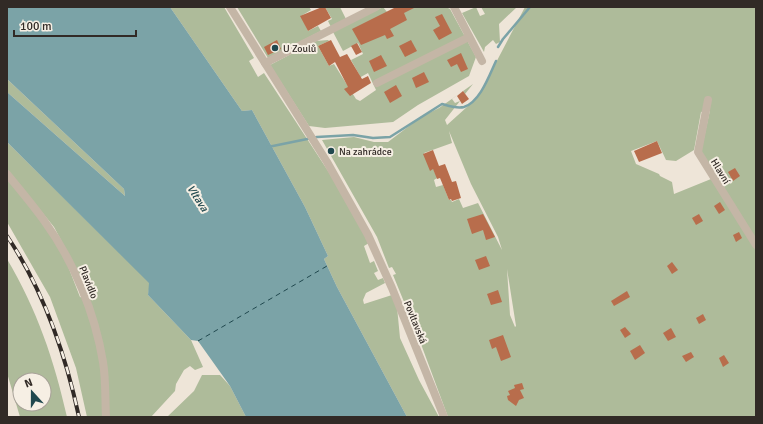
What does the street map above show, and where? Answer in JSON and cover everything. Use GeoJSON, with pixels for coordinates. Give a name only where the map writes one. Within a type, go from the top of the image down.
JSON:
{"type":"FeatureCollection","features":[{"type":"Feature","properties":{"kind":"street"},"geometry":{"type":"LineString","coordinates":[[230,7],[265,63],[376,7]]}},
{"type":"Feature","properties":{"kind":"street"},"geometry":{"type":"LineString","coordinates":[[454,7],[482,61]]}},
{"type":"Feature","properties":{"kind":"street"},"geometry":{"type":"LineString","coordinates":[[377,83],[469,36]]}},
{"type":"Feature","properties":{"kind":"street","name":"Povltavská"},"geometry":{"type":"LineString","coordinates":[[265,63],[348,197],[368,235],[392,288],[444,417]]}},
{"type":"Feature","properties":{"kind":"street","name":"Hlavní"},"geometry":{"type":"LineString","coordinates":[[708,100],[698,152],[753,234],[756,245]]}},
{"type":"Feature","properties":{"kind":"street","name":"Plavidlo"},"geometry":{"type":"LineString","coordinates":[[7,174],[45,222],[58,242],[70,264],[86,300],[103,362],[106,417]]}},
{"type":"Feature","properties":{"kind":"green space"},"geometry":{"type":"Polygon","coordinates":[[[170,7],[224,7],[254,58],[249,61],[258,77],[264,73],[345,197],[369,243],[364,246],[370,263],[374,261],[378,271],[374,273],[378,280],[383,278],[385,283],[366,293],[363,300],[364,304],[392,295],[397,307],[400,338],[419,380],[439,417],[407,417],[337,287],[324,259],[328,256],[305,207],[252,110],[242,111],[170,7]]]}},
{"type":"Feature","properties":{"kind":"green space"},"geometry":{"type":"Polygon","coordinates":[[[237,7],[309,7],[311,10],[301,16],[308,31],[318,26],[321,31],[268,58],[237,7]]]}},
{"type":"Feature","properties":{"kind":"green space"},"geometry":{"type":"Polygon","coordinates":[[[325,7],[340,7],[346,19],[331,27],[328,21],[332,19],[325,7]]]}},
{"type":"Feature","properties":{"kind":"green space"},"geometry":{"type":"Polygon","coordinates":[[[383,7],[387,12],[400,19],[394,7],[446,7],[450,9],[476,57],[469,76],[418,105],[393,122],[325,128],[309,126],[270,65],[316,41],[328,40],[329,41],[318,46],[329,66],[334,64],[356,99],[360,101],[376,90],[368,73],[350,83],[349,82],[360,76],[351,60],[363,54],[358,43],[343,51],[333,32],[383,7]]]}},
{"type":"Feature","properties":{"kind":"green space"},"geometry":{"type":"Polygon","coordinates":[[[476,7],[480,16],[485,14],[481,7],[517,7],[499,24],[500,42],[496,44],[493,40],[485,47],[484,52],[462,13],[476,7]]]}},
{"type":"Feature","properties":{"kind":"green space"},"geometry":{"type":"Polygon","coordinates":[[[525,7],[756,7],[756,417],[448,417],[418,336],[393,275],[396,274],[392,267],[389,268],[377,237],[322,140],[354,137],[374,142],[388,142],[421,117],[439,108],[460,93],[452,99],[455,103],[460,101],[445,120],[447,125],[478,97],[525,7]],[[710,110],[701,112],[694,150],[676,161],[666,160],[657,141],[631,151],[636,164],[659,174],[672,182],[674,194],[711,179],[701,152],[710,110]],[[449,131],[452,143],[424,153],[430,169],[433,168],[437,178],[434,180],[436,187],[443,185],[449,200],[452,202],[459,199],[463,208],[478,203],[502,250],[498,237],[471,184],[449,131]],[[507,269],[510,315],[515,327],[507,269]]]}},
{"type":"Feature","properties":{"kind":"green space"},"geometry":{"type":"Polygon","coordinates":[[[7,79],[124,189],[125,196],[7,92],[7,79]]]}},
{"type":"Feature","properties":{"kind":"green space"},"geometry":{"type":"Polygon","coordinates":[[[473,84],[465,94],[463,91],[473,84]]]}},
{"type":"Feature","properties":{"kind":"green space"},"geometry":{"type":"Polygon","coordinates":[[[7,142],[150,283],[148,295],[191,340],[203,367],[195,370],[190,366],[184,370],[176,384],[175,391],[151,417],[108,417],[104,351],[75,266],[54,227],[7,169],[7,142]]]}},
{"type":"Feature","properties":{"kind":"green space"},"geometry":{"type":"Polygon","coordinates":[[[7,178],[41,219],[64,256],[80,297],[83,298],[98,347],[102,373],[103,417],[87,417],[76,368],[50,297],[7,222],[7,178]]]}},
{"type":"Feature","properties":{"kind":"green space"},"geometry":{"type":"Polygon","coordinates":[[[7,259],[36,316],[50,355],[67,417],[20,417],[19,412],[52,412],[52,372],[12,372],[12,390],[7,373],[7,259]]]}},
{"type":"Feature","properties":{"kind":"green space"},"geometry":{"type":"Polygon","coordinates":[[[202,375],[220,375],[230,386],[246,417],[167,417],[194,391],[202,375]]]}},
{"type":"Feature","properties":{"kind":"water","name":"Vltava"},"geometry":{"type":"Polygon","coordinates":[[[7,7],[170,7],[242,111],[252,110],[305,207],[328,256],[324,259],[337,287],[407,417],[246,417],[230,386],[198,341],[191,340],[148,295],[149,283],[7,142],[7,92],[125,196],[124,189],[7,79],[7,7]]]}},
{"type":"Feature","properties":{"kind":"building"},"geometry":{"type":"Polygon","coordinates":[[[325,7],[331,18],[308,31],[300,16],[325,7]]]}},
{"type":"Feature","properties":{"kind":"building"},"geometry":{"type":"Polygon","coordinates":[[[396,7],[416,7],[404,13],[407,20],[390,29],[394,36],[387,39],[385,35],[361,45],[352,29],[396,7]]]}},
{"type":"Feature","properties":{"kind":"building"},"geometry":{"type":"Polygon","coordinates":[[[442,14],[452,33],[439,40],[433,30],[440,26],[435,17],[442,14]]]}},
{"type":"Feature","properties":{"kind":"building"},"geometry":{"type":"Polygon","coordinates":[[[277,40],[281,49],[268,55],[264,47],[277,40]]]}},
{"type":"Feature","properties":{"kind":"building"},"geometry":{"type":"Polygon","coordinates":[[[331,40],[340,57],[347,54],[362,79],[368,76],[371,83],[350,96],[344,89],[348,87],[335,62],[329,66],[318,46],[331,40]]]}},
{"type":"Feature","properties":{"kind":"building"},"geometry":{"type":"Polygon","coordinates":[[[411,40],[417,51],[405,57],[399,46],[411,40]]]}},
{"type":"Feature","properties":{"kind":"building"},"geometry":{"type":"Polygon","coordinates":[[[357,43],[362,52],[356,55],[351,46],[357,43]]]}},
{"type":"Feature","properties":{"kind":"building"},"geometry":{"type":"Polygon","coordinates":[[[461,53],[468,69],[461,72],[457,64],[451,67],[447,60],[461,53]]]}},
{"type":"Feature","properties":{"kind":"building"},"geometry":{"type":"Polygon","coordinates":[[[381,55],[387,66],[374,72],[369,61],[381,55]]]}},
{"type":"Feature","properties":{"kind":"building"},"geometry":{"type":"Polygon","coordinates":[[[424,72],[429,82],[416,88],[412,78],[424,72]]]}},
{"type":"Feature","properties":{"kind":"building"},"geometry":{"type":"Polygon","coordinates":[[[396,85],[402,96],[390,103],[384,92],[396,85]]]}},
{"type":"Feature","properties":{"kind":"building"},"geometry":{"type":"Polygon","coordinates":[[[463,91],[469,99],[462,104],[457,96],[463,91]]]}},
{"type":"Feature","properties":{"kind":"building"},"geometry":{"type":"Polygon","coordinates":[[[657,141],[662,153],[639,162],[634,151],[657,141]]]}},
{"type":"Feature","properties":{"kind":"building"},"geometry":{"type":"Polygon","coordinates":[[[433,150],[439,166],[445,164],[452,182],[456,181],[461,198],[452,201],[451,199],[449,200],[440,178],[437,179],[433,169],[430,171],[423,154],[433,150]]]}},
{"type":"Feature","properties":{"kind":"building"},"geometry":{"type":"Polygon","coordinates":[[[735,168],[740,176],[733,181],[728,172],[735,168]]]}},
{"type":"Feature","properties":{"kind":"building"},"geometry":{"type":"Polygon","coordinates":[[[720,202],[725,210],[719,214],[714,206],[720,202]]]}},
{"type":"Feature","properties":{"kind":"building"},"geometry":{"type":"Polygon","coordinates":[[[483,214],[495,237],[486,240],[483,230],[472,234],[467,219],[483,214]]]}},
{"type":"Feature","properties":{"kind":"building"},"geometry":{"type":"Polygon","coordinates":[[[699,214],[703,221],[696,225],[692,218],[699,214]]]}},
{"type":"Feature","properties":{"kind":"building"},"geometry":{"type":"Polygon","coordinates":[[[739,232],[742,238],[736,242],[733,235],[739,232]]]}},
{"type":"Feature","properties":{"kind":"building"},"geometry":{"type":"Polygon","coordinates":[[[486,256],[490,266],[479,270],[475,260],[486,256]]]}},
{"type":"Feature","properties":{"kind":"building"},"geometry":{"type":"Polygon","coordinates":[[[672,262],[678,270],[672,274],[667,266],[672,262]]]}},
{"type":"Feature","properties":{"kind":"building"},"geometry":{"type":"Polygon","coordinates":[[[498,290],[502,302],[491,305],[487,294],[498,290]]]}},
{"type":"Feature","properties":{"kind":"building"},"geometry":{"type":"Polygon","coordinates":[[[627,291],[630,297],[614,306],[611,301],[627,291]]]}},
{"type":"Feature","properties":{"kind":"building"},"geometry":{"type":"Polygon","coordinates":[[[703,314],[706,320],[699,324],[696,318],[703,314]]]}},
{"type":"Feature","properties":{"kind":"building"},"geometry":{"type":"Polygon","coordinates":[[[625,327],[631,334],[625,338],[620,330],[625,327]]]}},
{"type":"Feature","properties":{"kind":"building"},"geometry":{"type":"Polygon","coordinates":[[[671,328],[676,337],[668,341],[663,333],[671,328]]]}},
{"type":"Feature","properties":{"kind":"building"},"geometry":{"type":"Polygon","coordinates":[[[503,335],[511,357],[501,361],[496,347],[492,349],[489,340],[503,335]]]}},
{"type":"Feature","properties":{"kind":"building"},"geometry":{"type":"Polygon","coordinates":[[[640,345],[645,353],[635,360],[630,351],[640,345]]]}},
{"type":"Feature","properties":{"kind":"building"},"geometry":{"type":"Polygon","coordinates":[[[691,352],[694,357],[686,362],[682,356],[691,352]]]}},
{"type":"Feature","properties":{"kind":"building"},"geometry":{"type":"Polygon","coordinates":[[[724,355],[729,363],[723,367],[719,358],[724,355]]]}},
{"type":"Feature","properties":{"kind":"building"},"geometry":{"type":"Polygon","coordinates":[[[522,383],[524,389],[520,390],[524,398],[519,400],[516,406],[508,400],[507,396],[510,395],[508,391],[515,388],[514,385],[522,383]]]}},
{"type":"Feature","properties":{"kind":"waterway"},"geometry":{"type":"LineString","coordinates":[[498,47],[530,7]]}},
{"type":"Feature","properties":{"kind":"waterway"},"geometry":{"type":"LineString","coordinates":[[268,147],[317,137],[353,135],[373,138],[390,137],[442,104],[459,108],[470,104],[475,100],[483,88],[496,61]]}},
{"type":"Feature","properties":{"kind":"ferry route"},"geometry":{"type":"LineString","coordinates":[[198,341],[327,266]]}},
{"type":"Feature","properties":{"kind":"railway"},"geometry":{"type":"LineString","coordinates":[[7,236],[32,278],[52,323],[67,369],[79,417]]}},
{"type":"Feature","properties":{"kind":"place","name":"U Zoulů"},"geometry":{"type":"Point","coordinates":[275,48]}},
{"type":"Feature","properties":{"kind":"place","name":"Na zahrádce"},"geometry":{"type":"Point","coordinates":[331,151]}}]}
